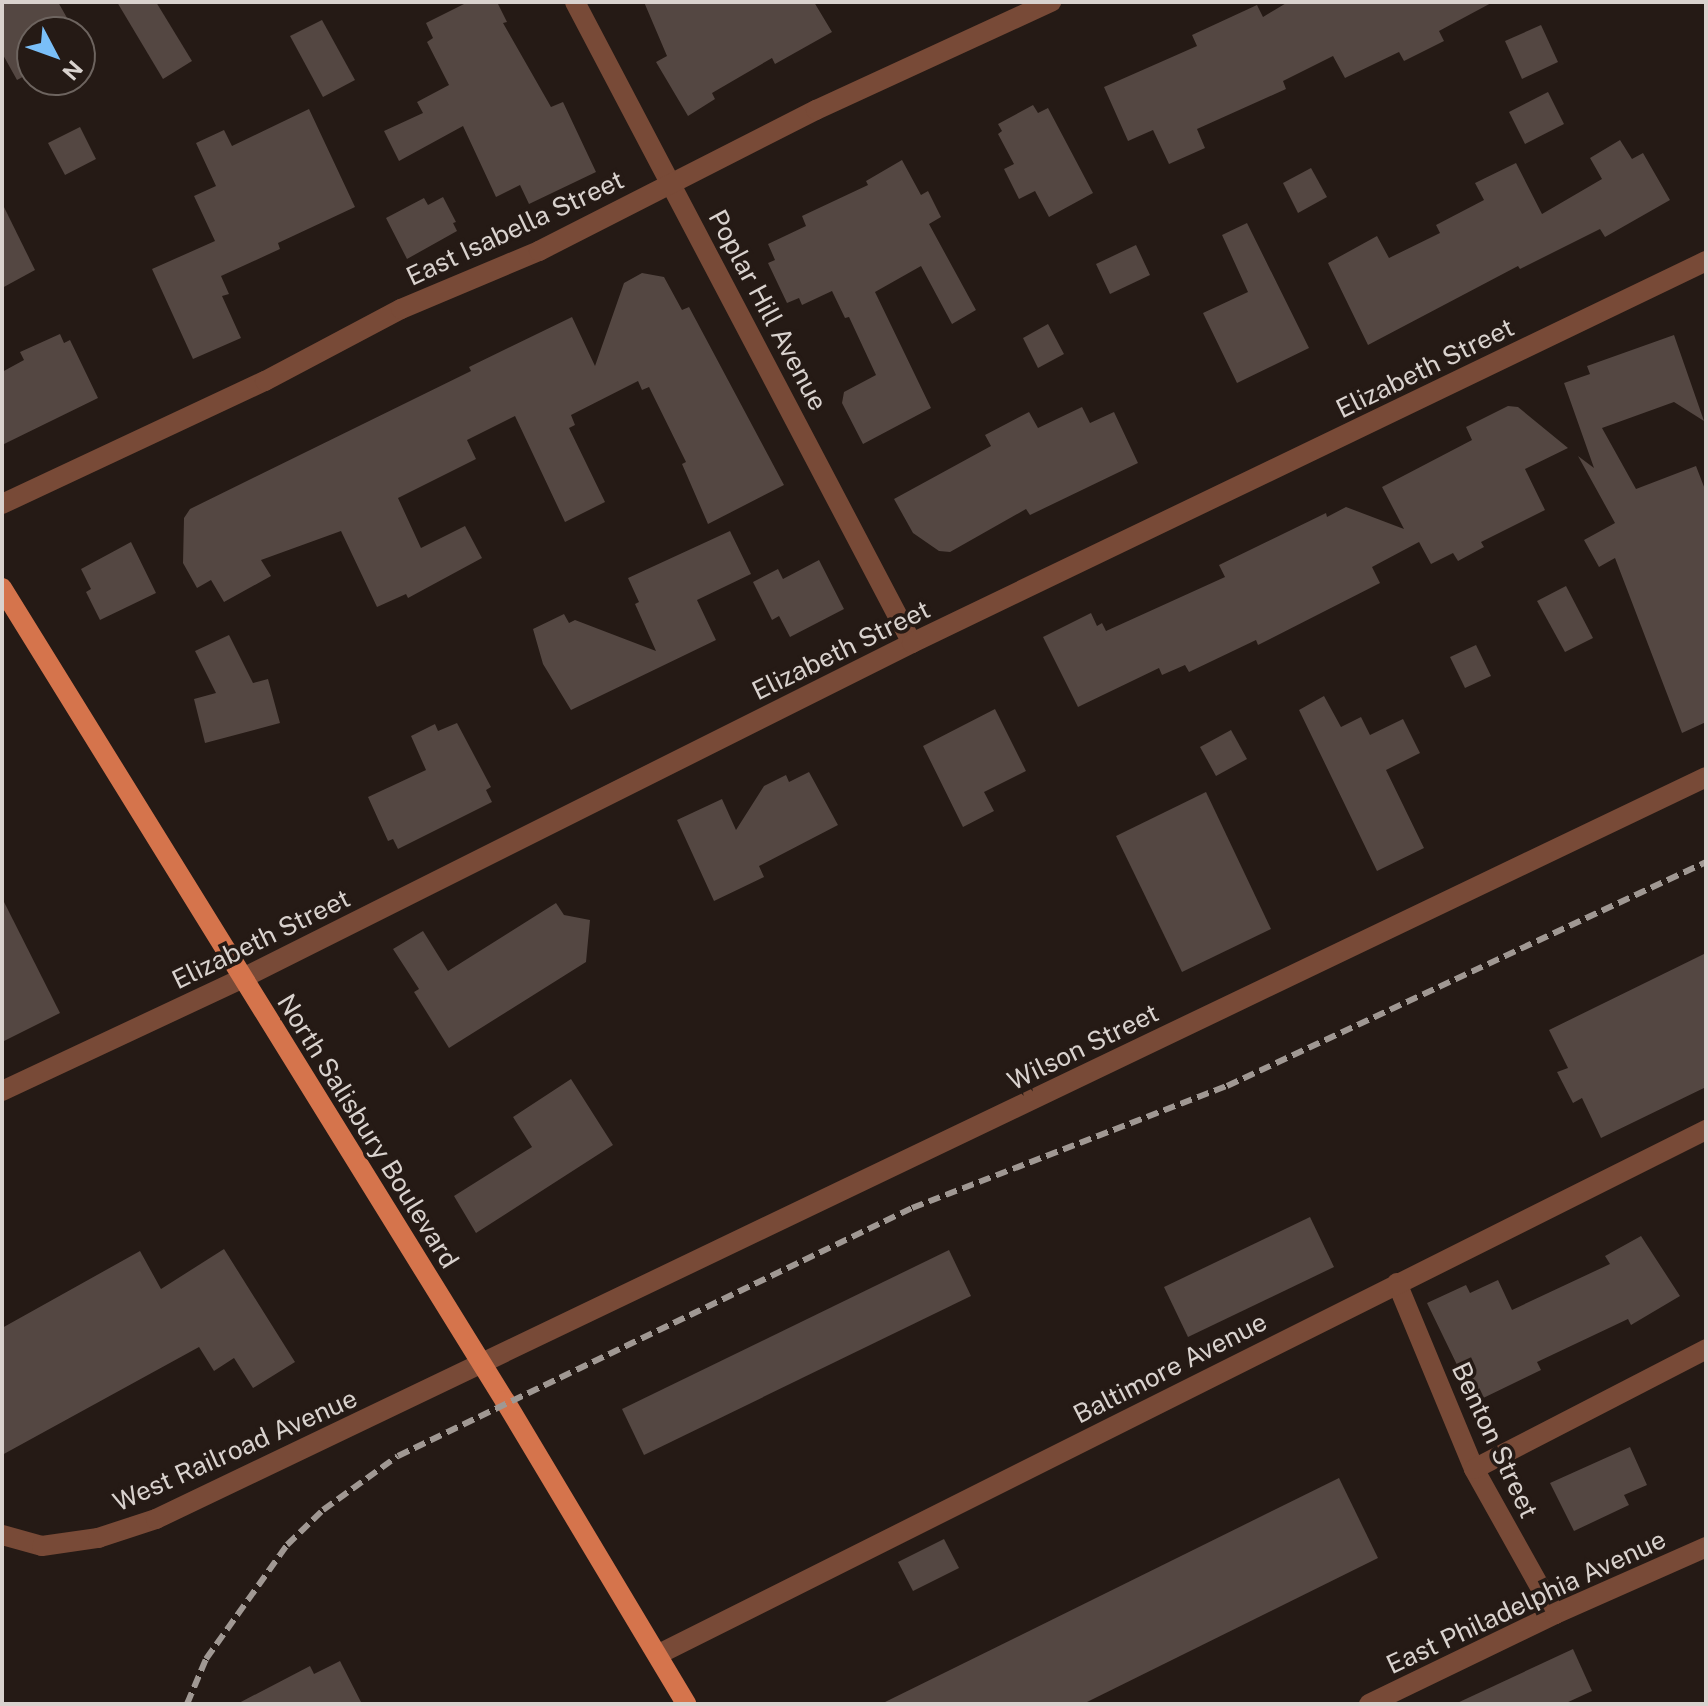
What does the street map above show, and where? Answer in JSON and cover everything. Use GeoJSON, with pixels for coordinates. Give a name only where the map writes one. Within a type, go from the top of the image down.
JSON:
{"type":"FeatureCollection","features":[{"type":"Feature","properties":{"kind":"main road","name":"North Salisbury Boulevard"},"geometry":{"type":"LineString","coordinates":[[2,588],[482,1364],[659,1654],[686,1704]]}},
{"type":"Feature","properties":{"kind":"street","name":"Poplar Hill Avenue"},"geometry":{"type":"LineString","coordinates":[[575,2],[912,643]]}},
{"type":"Feature","properties":{"kind":"street","name":"East Isabella Street"},"geometry":{"type":"LineString","coordinates":[[2,504],[265,381],[401,309],[539,251],[816,110],[1051,2]]}},
{"type":"Feature","properties":{"kind":"street","name":"Elizabeth Street"},"geometry":{"type":"LineString","coordinates":[[2,1091],[243,978],[912,643],[1706,261]]}},
{"type":"Feature","properties":{"kind":"street","name":"Wilson Street"},"geometry":{"type":"LineString","coordinates":[[482,1364],[1706,777]]}},
{"type":"Feature","properties":{"kind":"street","name":"Baltimore Avenue"},"geometry":{"type":"LineString","coordinates":[[659,1654],[1706,1130]]}},
{"type":"Feature","properties":{"kind":"street","name":"Benton Street"},"geometry":{"type":"LineString","coordinates":[[1397,1283],[1474,1469],[1555,1614]]}},
{"type":"Feature","properties":{"kind":"street"},"geometry":{"type":"LineString","coordinates":[[1474,1469],[1706,1349]]}},
{"type":"Feature","properties":{"kind":"street","name":"West Railroad Avenue"},"geometry":{"type":"LineString","coordinates":[[2,1535],[42,1546],[98,1538],[156,1519],[482,1364]]}},
{"type":"Feature","properties":{"kind":"street","name":"East Philadelphia Avenue"},"geometry":{"type":"LineString","coordinates":[[1369,1704],[1555,1614],[1706,1547]]}},
{"type":"Feature","properties":{"kind":"building"},"geometry":{"type":"Polygon","coordinates":[[[2,2],[58,2],[66,16],[16,16],[16,78],[2,53],[2,2]]]}},
{"type":"Feature","properties":{"kind":"building"},"geometry":{"type":"Polygon","coordinates":[[[117,2],[156,2],[192,61],[163,79],[117,2]]]}},
{"type":"Feature","properties":{"kind":"building"},"geometry":{"type":"Polygon","coordinates":[[[468,2],[497,2],[507,22],[503,23],[551,107],[563,102],[596,172],[529,204],[520,185],[496,197],[463,126],[399,161],[384,131],[423,113],[417,102],[449,85],[427,42],[433,38],[426,23],[468,2]]]}},
{"type":"Feature","properties":{"kind":"building"},"geometry":{"type":"Polygon","coordinates":[[[644,2],[814,2],[832,32],[775,64],[772,58],[712,93],[715,99],[688,116],[656,62],[667,56],[644,2]]]}},
{"type":"Feature","properties":{"kind":"building"},"geometry":{"type":"Polygon","coordinates":[[[1288,2],[1493,2],[1439,31],[1444,41],[1404,61],[1399,52],[1345,78],[1333,56],[1283,81],[1286,89],[1197,129],[1205,148],[1169,164],[1153,130],[1128,141],[1104,87],[1197,46],[1192,35],[1257,5],[1263,17],[1288,2]]]}},
{"type":"Feature","properties":{"kind":"building"},"geometry":{"type":"Polygon","coordinates":[[[322,20],[355,80],[323,97],[290,36],[322,20]]]}},
{"type":"Feature","properties":{"kind":"building"},"geometry":{"type":"Polygon","coordinates":[[[1541,25],[1558,62],[1522,79],[1505,41],[1541,25]]]}},
{"type":"Feature","properties":{"kind":"building"},"geometry":{"type":"Polygon","coordinates":[[[1548,92],[1564,124],[1525,144],[1509,112],[1548,92]]]}},
{"type":"Feature","properties":{"kind":"building"},"geometry":{"type":"Polygon","coordinates":[[[1033,105],[1038,113],[1048,108],[1093,193],[1049,217],[1035,191],[1019,199],[1004,169],[1014,164],[998,134],[1002,131],[998,124],[1033,105]]]}},
{"type":"Feature","properties":{"kind":"building"},"geometry":{"type":"Polygon","coordinates":[[[309,109],[355,207],[278,243],[280,249],[221,276],[229,294],[222,296],[241,338],[193,359],[152,269],[215,241],[194,196],[216,186],[196,143],[224,130],[232,146],[309,109]]]}},
{"type":"Feature","properties":{"kind":"building"},"geometry":{"type":"Polygon","coordinates":[[[80,127],[96,159],[65,175],[48,143],[80,127]]]}},
{"type":"Feature","properties":{"kind":"building"},"geometry":{"type":"Polygon","coordinates":[[[1620,140],[1632,159],[1643,153],[1670,200],[1605,237],[1600,229],[1520,269],[1518,266],[1368,345],[1328,263],[1377,236],[1389,258],[1440,233],[1436,225],[1484,200],[1475,183],[1516,163],[1542,214],[1602,179],[1590,158],[1620,140]]]}},
{"type":"Feature","properties":{"kind":"building"},"geometry":{"type":"Polygon","coordinates":[[[902,160],[921,195],[928,191],[941,217],[929,224],[976,310],[952,324],[921,266],[875,292],[931,408],[863,444],[842,403],[844,392],[876,375],[849,317],[845,318],[832,291],[802,305],[799,298],[787,303],[768,263],[775,260],[768,244],[806,226],[802,216],[868,185],[866,181],[902,160]]]}},
{"type":"Feature","properties":{"kind":"building"},"geometry":{"type":"Polygon","coordinates":[[[1311,168],[1327,197],[1298,213],[1283,183],[1311,168]]]}},
{"type":"Feature","properties":{"kind":"building"},"geometry":{"type":"Polygon","coordinates":[[[443,197],[456,222],[453,223],[457,231],[407,259],[386,218],[424,198],[428,205],[443,197]]]}},
{"type":"Feature","properties":{"kind":"building"},"geometry":{"type":"Polygon","coordinates":[[[2,203],[35,270],[2,288],[2,203]]]}},
{"type":"Feature","properties":{"kind":"building"},"geometry":{"type":"Polygon","coordinates":[[[1247,223],[1309,348],[1237,383],[1203,313],[1248,292],[1222,235],[1247,223]]]}},
{"type":"Feature","properties":{"kind":"building"},"geometry":{"type":"Polygon","coordinates":[[[1136,245],[1150,275],[1110,294],[1096,264],[1136,245]]]}},
{"type":"Feature","properties":{"kind":"building"},"geometry":{"type":"Polygon","coordinates":[[[642,273],[664,277],[682,310],[689,307],[784,485],[708,524],[682,464],[686,462],[649,387],[642,390],[638,381],[571,415],[575,425],[569,428],[605,502],[565,522],[515,416],[467,440],[476,459],[398,498],[421,548],[465,526],[482,558],[408,598],[406,594],[377,607],[341,531],[261,560],[271,576],[224,602],[211,580],[197,588],[183,563],[184,518],[190,509],[471,371],[469,367],[572,317],[595,366],[624,283],[642,273]]]}},
{"type":"Feature","properties":{"kind":"building"},"geometry":{"type":"Polygon","coordinates":[[[1048,324],[1064,354],[1038,368],[1023,338],[1048,324]]]}},
{"type":"Feature","properties":{"kind":"building"},"geometry":{"type":"Polygon","coordinates":[[[60,334],[64,343],[70,340],[98,398],[2,445],[2,372],[24,360],[20,352],[60,334]]]}},
{"type":"Feature","properties":{"kind":"building"},"geometry":{"type":"Polygon","coordinates":[[[1674,335],[1704,421],[1674,402],[1602,428],[1636,489],[1696,466],[1706,492],[1706,722],[1682,733],[1615,558],[1599,567],[1584,540],[1615,523],[1578,456],[1594,468],[1564,383],[1590,374],[1587,366],[1674,335]]]}},
{"type":"Feature","properties":{"kind":"building"},"geometry":{"type":"Polygon","coordinates":[[[1508,406],[1518,407],[1568,448],[1525,469],[1545,510],[1481,542],[1484,547],[1458,561],[1453,553],[1431,564],[1419,542],[1372,567],[1380,583],[1258,645],[1256,640],[1189,672],[1185,665],[1162,675],[1159,668],[1078,707],[1043,637],[1091,613],[1097,626],[1102,623],[1106,631],[1225,577],[1219,565],[1326,513],[1327,517],[1346,507],[1404,529],[1382,487],[1472,440],[1466,427],[1508,406]]]}},
{"type":"Feature","properties":{"kind":"building"},"geometry":{"type":"Polygon","coordinates":[[[1082,407],[1090,423],[1114,412],[1138,463],[1030,515],[1026,509],[950,552],[939,551],[913,533],[894,499],[991,446],[985,435],[1029,412],[1038,428],[1082,407]]]}},
{"type":"Feature","properties":{"kind":"building"},"geometry":{"type":"Polygon","coordinates":[[[730,531],[751,574],[697,600],[716,640],[571,710],[543,664],[533,629],[564,614],[569,623],[575,620],[656,651],[635,604],[639,602],[628,578],[730,531]]]}},
{"type":"Feature","properties":{"kind":"building"},"geometry":{"type":"Polygon","coordinates":[[[131,542],[156,593],[100,620],[86,592],[91,589],[81,569],[131,542]]]}},
{"type":"Feature","properties":{"kind":"building"},"geometry":{"type":"Polygon","coordinates":[[[819,560],[844,609],[790,637],[779,616],[772,620],[753,582],[778,569],[783,579],[819,560]]]}},
{"type":"Feature","properties":{"kind":"building"},"geometry":{"type":"Polygon","coordinates":[[[1566,586],[1593,638],[1565,652],[1537,601],[1566,586]]]}},
{"type":"Feature","properties":{"kind":"building"},"geometry":{"type":"Polygon","coordinates":[[[229,635],[253,683],[268,679],[280,723],[205,743],[194,699],[216,693],[195,651],[229,635]]]}},
{"type":"Feature","properties":{"kind":"building"},"geometry":{"type":"Polygon","coordinates":[[[1476,645],[1491,676],[1465,688],[1450,657],[1476,645]]]}},
{"type":"Feature","properties":{"kind":"building"},"geometry":{"type":"Polygon","coordinates":[[[1324,696],[1341,727],[1361,717],[1370,735],[1403,719],[1420,753],[1386,770],[1424,848],[1377,871],[1299,710],[1324,696]]]}},
{"type":"Feature","properties":{"kind":"building"},"geometry":{"type":"Polygon","coordinates":[[[995,709],[1026,771],[984,792],[994,811],[963,827],[923,746],[995,709]]]}},
{"type":"Feature","properties":{"kind":"building"},"geometry":{"type":"Polygon","coordinates":[[[457,723],[491,787],[486,790],[492,802],[398,849],[393,839],[388,841],[368,797],[426,770],[411,736],[435,724],[438,731],[457,723]]]}},
{"type":"Feature","properties":{"kind":"building"},"geometry":{"type":"Polygon","coordinates":[[[1231,730],[1247,759],[1216,776],[1200,747],[1231,730]]]}},
{"type":"Feature","properties":{"kind":"building"},"geometry":{"type":"Polygon","coordinates":[[[809,772],[838,825],[759,866],[764,877],[714,901],[677,820],[722,799],[736,830],[764,786],[786,775],[789,782],[809,772]]]}},
{"type":"Feature","properties":{"kind":"building"},"geometry":{"type":"Polygon","coordinates":[[[1206,792],[1271,929],[1182,972],[1116,836],[1206,792]]]}},
{"type":"Feature","properties":{"kind":"building"},"geometry":{"type":"Polygon","coordinates":[[[2,898],[60,1013],[2,1042],[2,898]]]}},
{"type":"Feature","properties":{"kind":"building"},"geometry":{"type":"Polygon","coordinates":[[[556,903],[564,915],[590,920],[586,962],[449,1048],[414,992],[419,989],[393,949],[423,931],[448,971],[556,903]]]}},
{"type":"Feature","properties":{"kind":"building"},"geometry":{"type":"Polygon","coordinates":[[[1706,953],[1706,1087],[1601,1138],[1582,1098],[1573,1103],[1557,1072],[1568,1068],[1549,1030],[1706,953]]]}},
{"type":"Feature","properties":{"kind":"building"},"geometry":{"type":"Polygon","coordinates":[[[571,1079],[613,1145],[476,1233],[454,1196],[532,1147],[513,1117],[571,1079]]]}},
{"type":"Feature","properties":{"kind":"building"},"geometry":{"type":"Polygon","coordinates":[[[1310,1217],[1334,1267],[1188,1337],[1164,1287],[1310,1217]]]}},
{"type":"Feature","properties":{"kind":"building"},"geometry":{"type":"Polygon","coordinates":[[[1641,1236],[1680,1296],[1631,1325],[1628,1319],[1537,1362],[1541,1370],[1475,1402],[1427,1303],[1466,1285],[1470,1293],[1498,1280],[1512,1310],[1610,1264],[1605,1256],[1641,1236]]]}},
{"type":"Feature","properties":{"kind":"building"},"geometry":{"type":"Polygon","coordinates":[[[224,1249],[295,1362],[253,1388],[234,1358],[214,1371],[199,1347],[2,1455],[2,1328],[140,1251],[161,1289],[224,1249]]]}},
{"type":"Feature","properties":{"kind":"building"},"geometry":{"type":"Polygon","coordinates":[[[949,1250],[971,1296],[644,1455],[622,1409],[949,1250]]]}},
{"type":"Feature","properties":{"kind":"building"},"geometry":{"type":"Polygon","coordinates":[[[1630,1447],[1647,1485],[1624,1495],[1629,1505],[1574,1531],[1550,1483],[1630,1447]]]}},
{"type":"Feature","properties":{"kind":"building"},"geometry":{"type":"Polygon","coordinates":[[[1339,1478],[1378,1558],[1083,1704],[881,1704],[1339,1478]]]}},
{"type":"Feature","properties":{"kind":"building"},"geometry":{"type":"Polygon","coordinates":[[[944,1539],[959,1568],[913,1591],[898,1562],[944,1539]]]}},
{"type":"Feature","properties":{"kind":"building"},"geometry":{"type":"Polygon","coordinates":[[[1573,1649],[1592,1691],[1564,1704],[1455,1704],[1573,1649]]]}},
{"type":"Feature","properties":{"kind":"building"},"geometry":{"type":"Polygon","coordinates":[[[340,1661],[362,1704],[237,1704],[310,1666],[314,1674],[340,1661]]]}},
{"type":"Feature","properties":{"kind":"railway"},"geometry":{"type":"LineString","coordinates":[[187,1704],[206,1659],[287,1545],[323,1510],[398,1456],[912,1208],[1227,1086],[1706,862]]}}]}
